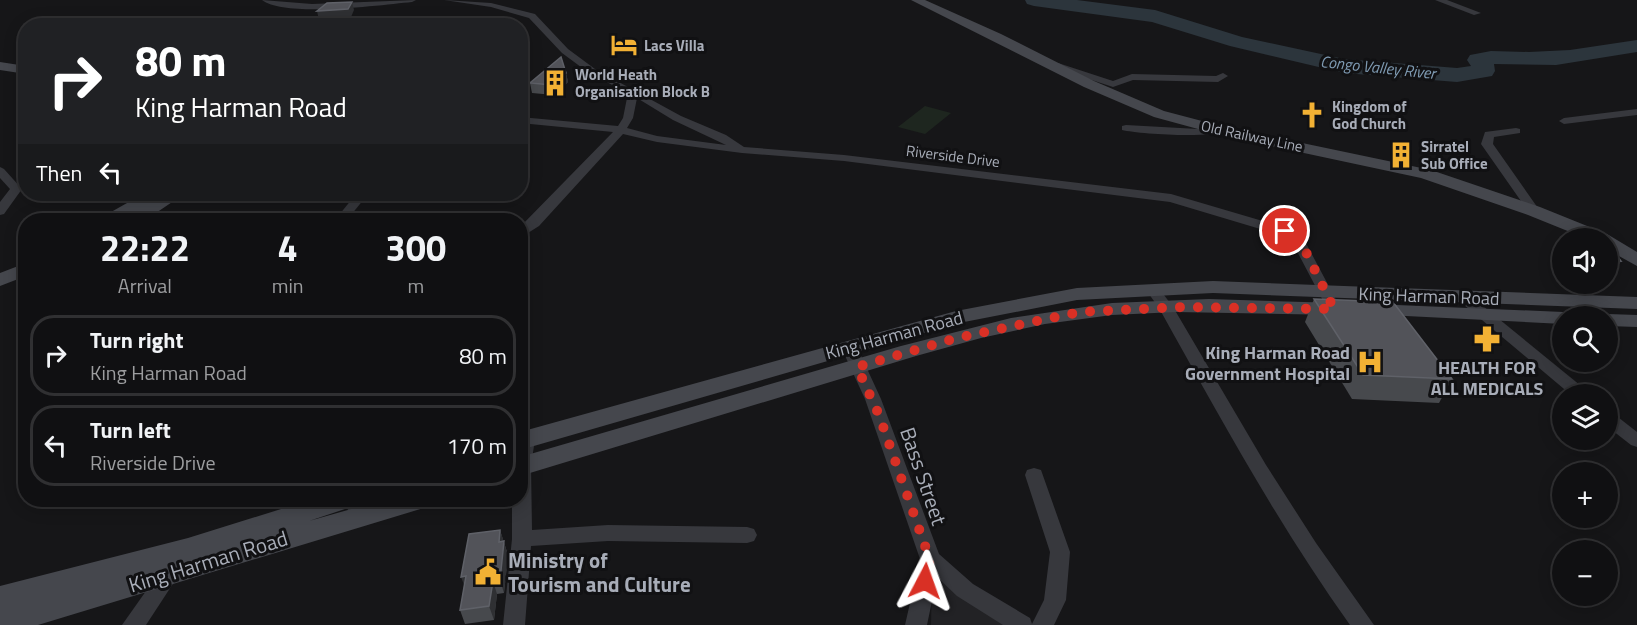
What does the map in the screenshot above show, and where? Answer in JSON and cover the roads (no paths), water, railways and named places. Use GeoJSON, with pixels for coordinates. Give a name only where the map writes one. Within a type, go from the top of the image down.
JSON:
{"type":"FeatureCollection","features":[{"type":"Feature","properties":{"kind":"main road","name":"Old Railway Line"},"geometry":{"type":"LineString","coordinates":[[916,0],[1138,106],[1220,130],[1425,174],[1534,211],[1576,228]]}},
{"type":"Feature","properties":{"kind":"main road"},"geometry":{"type":"LineString","coordinates":[[0,60],[18,62]]}},
{"type":"Feature","properties":{"kind":"main road"},"geometry":{"type":"LineString","coordinates":[[0,66],[18,69]]}},
{"type":"Feature","properties":{"kind":"main road"},"geometry":{"type":"LineString","coordinates":[[122,213],[143,201]]}},
{"type":"Feature","properties":{"kind":"main road"},"geometry":{"type":"LineString","coordinates":[[143,213],[163,201]]}},
{"type":"Feature","properties":{"kind":"main road"},"geometry":{"type":"LineString","coordinates":[[1618,248],[1637,262]]}},
{"type":"Feature","properties":{"kind":"main road"},"geometry":{"type":"LineString","coordinates":[[0,269],[18,261]]}},
{"type":"Feature","properties":{"kind":"main road"},"geometry":{"type":"LineString","coordinates":[[0,280],[18,272]]}},
{"type":"Feature","properties":{"kind":"main road","name":"King Harman Road"},"geometry":{"type":"LineString","coordinates":[[528,439],[853,357],[1160,298],[1330,300],[1462,296],[1634,312]]}},
{"type":"Feature","properties":{"kind":"main road","name":"King Harman Road"},"geometry":{"type":"LineString","coordinates":[[1330,300],[1481,314],[1552,317]]}},
{"type":"Feature","properties":{"kind":"main road","name":"King Harman Road"},"geometry":{"type":"LineString","coordinates":[[1618,317],[1634,312]]}},
{"type":"Feature","properties":{"kind":"main road","name":"King Harman Road"},"geometry":{"type":"LineString","coordinates":[[528,464],[662,422],[853,357]]}},
{"type":"Feature","properties":{"kind":"main road","name":"King Harman Road"},"geometry":{"type":"LineString","coordinates":[[0,599],[344,507]]}},
{"type":"Feature","properties":{"kind":"main road","name":"King Harman Road"},"geometry":{"type":"LineString","coordinates":[[0,623],[170,573],[346,507]]}},
{"type":"Feature","properties":{"kind":"street"},"geometry":{"type":"LineString","coordinates":[[266,0],[269,4],[300,7],[412,0]]}},
{"type":"Feature","properties":{"kind":"street"},"geometry":{"type":"LineString","coordinates":[[448,0],[499,7],[532,16],[565,51],[592,71],[676,118],[722,137],[742,150]]}},
{"type":"Feature","properties":{"kind":"street"},"geometry":{"type":"LineString","coordinates":[[1439,0],[1477,13]]}},
{"type":"Feature","properties":{"kind":"street"},"geometry":{"type":"LineString","coordinates":[[1044,62],[1113,84],[1132,77],[1218,79],[1223,76]]}},
{"type":"Feature","properties":{"kind":"street"},"geometry":{"type":"LineString","coordinates":[[528,228],[621,130],[628,118],[633,92]]}},
{"type":"Feature","properties":{"kind":"street"},"geometry":{"type":"LineString","coordinates":[[1564,122],[1637,112]]}},
{"type":"Feature","properties":{"kind":"street","name":"Riverside Drive"},"geometry":{"type":"LineString","coordinates":[[528,121],[621,130],[657,139],[742,150],[844,158],[1171,198],[1295,236],[1330,300]]}},
{"type":"Feature","properties":{"kind":"street"},"geometry":{"type":"LineString","coordinates":[[1126,128],[1198,132],[1220,130]]}},
{"type":"Feature","properties":{"kind":"street"},"geometry":{"type":"LineString","coordinates":[[1516,131],[1489,134],[1487,144],[1534,211]]}},
{"type":"Feature","properties":{"kind":"street"},"geometry":{"type":"LineString","coordinates":[[0,171],[16,189],[0,211]]}},
{"type":"Feature","properties":{"kind":"street"},"geometry":{"type":"LineString","coordinates":[[347,213],[357,201]]}},
{"type":"Feature","properties":{"kind":"street"},"geometry":{"type":"LineString","coordinates":[[1462,296],[1568,384]]}},
{"type":"Feature","properties":{"kind":"street"},"geometry":{"type":"LineString","coordinates":[[1160,298],[1268,484],[1321,569],[1363,625]]}},
{"type":"Feature","properties":{"kind":"street","name":"Bass Street"},"geometry":{"type":"LineString","coordinates":[[853,357],[873,399],[930,560]]}},
{"type":"Feature","properties":{"kind":"street"},"geometry":{"type":"LineString","coordinates":[[1618,426],[1637,441]]}},
{"type":"Feature","properties":{"kind":"street"},"geometry":{"type":"LineString","coordinates":[[1034,475],[1060,552],[1055,600],[1043,625]]}},
{"type":"Feature","properties":{"kind":"street"},"geometry":{"type":"LineString","coordinates":[[514,625],[522,539],[522,507]]}},
{"type":"Feature","properties":{"kind":"street"},"geometry":{"type":"LineString","coordinates":[[522,539],[608,533],[747,535]]}},
{"type":"Feature","properties":{"kind":"street"},"geometry":{"type":"LineString","coordinates":[[134,625],[188,549]]}},
{"type":"Feature","properties":{"kind":"street"},"geometry":{"type":"LineString","coordinates":[[916,625],[930,560],[965,590],[1022,625]]}},
{"type":"Feature","properties":{"kind":"waterway","name":"Congo Valley River"},"geometry":{"type":"LineString","coordinates":[[1034,0],[1155,16],[1237,42],[1344,66],[1457,75],[1484,71],[1484,66],[1478,60],[1485,58],[1556,58],[1597,54],[1637,46]]}},
{"type":"Feature","properties":{"kind":"place","name":"Lacs Villa"},"geometry":{"type":"Point","coordinates":[624,45]}},
{"type":"Feature","properties":{"kind":"place","name":"World Heath Organisation Block B"},"geometry":{"type":"Point","coordinates":[555,83]}},
{"type":"Feature","properties":{"kind":"place","name":"Kingdom of God Church"},"geometry":{"type":"Point","coordinates":[1312,115]}},
{"type":"Feature","properties":{"kind":"place","name":"Sirratel Sub Office"},"geometry":{"type":"Point","coordinates":[1401,155]}},
{"type":"Feature","properties":{"kind":"place","name":"HEALTH FOR ALL MEDICALS"},"geometry":{"type":"Point","coordinates":[1487,339]}},
{"type":"Feature","properties":{"kind":"place","name":"King Harman Road Government Hospital"},"geometry":{"type":"Point","coordinates":[1370,362]}},
{"type":"Feature","properties":{"kind":"place","name":"Ministry of Tourism and Culture"},"geometry":{"type":"Point","coordinates":[488,572]}}]}
